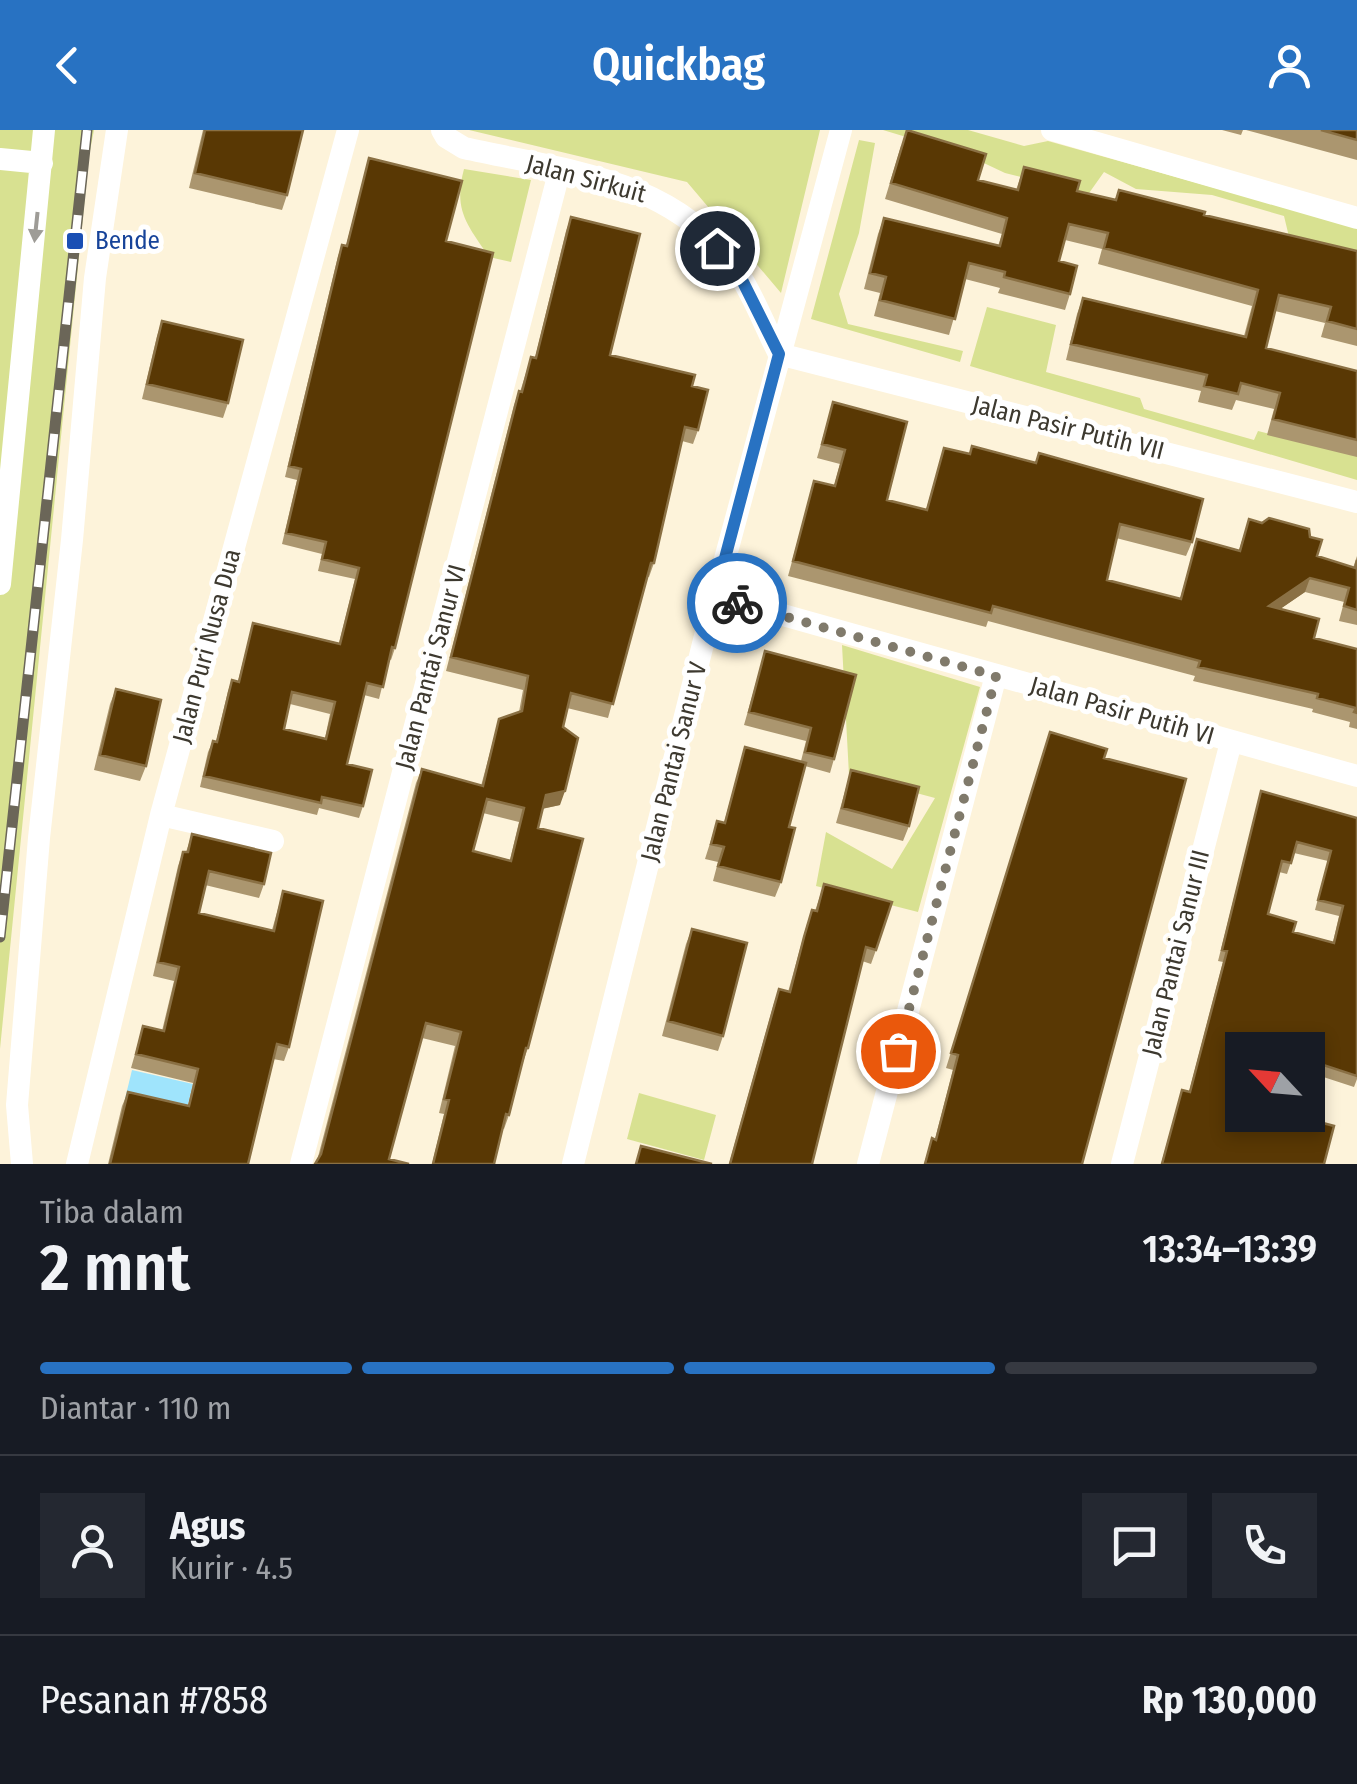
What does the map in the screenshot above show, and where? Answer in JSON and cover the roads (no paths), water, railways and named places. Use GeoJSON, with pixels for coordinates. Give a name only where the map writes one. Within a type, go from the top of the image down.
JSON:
{"type":"FeatureCollection","features":[{"type":"Feature","properties":{"kind":"street"},"geometry":{"type":"LineString","coordinates":[[0,584],[44,130]]}},
{"type":"Feature","properties":{"kind":"street"},"geometry":{"type":"LineString","coordinates":[[22,1164],[17,1105],[39,838],[72,540],[95,278],[118,130]]}},
{"type":"Feature","properties":{"kind":"street","name":"Jalan Puri Nusa Dua"},"geometry":{"type":"LineString","coordinates":[[77,1164],[161,816],[348,130]]}},
{"type":"Feature","properties":{"kind":"street","name":"Jalan Sirkuit"},"geometry":{"type":"LineString","coordinates":[[442,130],[464,148],[626,184],[661,200],[698,227],[737,270],[779,354]]}},
{"type":"Feature","properties":{"kind":"street","name":"Jalan Pantai Sanur V"},"geometry":{"type":"LineString","coordinates":[[573,1164],[715,596],[841,130]]}},
{"type":"Feature","properties":{"kind":"street"},"geometry":{"type":"LineString","coordinates":[[1052,130],[1357,218]]}},
{"type":"Feature","properties":{"kind":"street"},"geometry":{"type":"LineString","coordinates":[[0,159],[42,163]]}},
{"type":"Feature","properties":{"kind":"street","name":"Jalan Pantai Sanur VI"},"geometry":{"type":"LineString","coordinates":[[301,1164],[560,169]]}},
{"type":"Feature","properties":{"kind":"street","name":"Jalan Pasir Putih VII"},"geometry":{"type":"LineString","coordinates":[[779,354],[1357,502]]}},
{"type":"Feature","properties":{"kind":"street","name":"Jalan Pasir Putih VI"},"geometry":{"type":"LineString","coordinates":[[715,596],[1357,776]]}},
{"type":"Feature","properties":{"kind":"street"},"geometry":{"type":"LineString","coordinates":[[868,1164],[996,676]]}},
{"type":"Feature","properties":{"kind":"street","name":"Jalan Pantai Sanur III"},"geometry":{"type":"LineString","coordinates":[[1122,1164],[1231,742]]}},
{"type":"Feature","properties":{"kind":"street"},"geometry":{"type":"LineString","coordinates":[[161,816],[273,841]]}},
{"type":"Feature","properties":{"kind":"water"},"geometry":{"type":"Polygon","coordinates":[[[132,1070],[193,1084],[185,1117],[124,1103],[132,1070]]]}},
{"type":"Feature","properties":{"kind":"railway"},"geometry":{"type":"LineString","coordinates":[[0,937],[87,130]]}},
{"type":"Feature","properties":{"kind":"place","name":"Bende"},"geometry":{"type":"Point","coordinates":[75,241]}}]}
